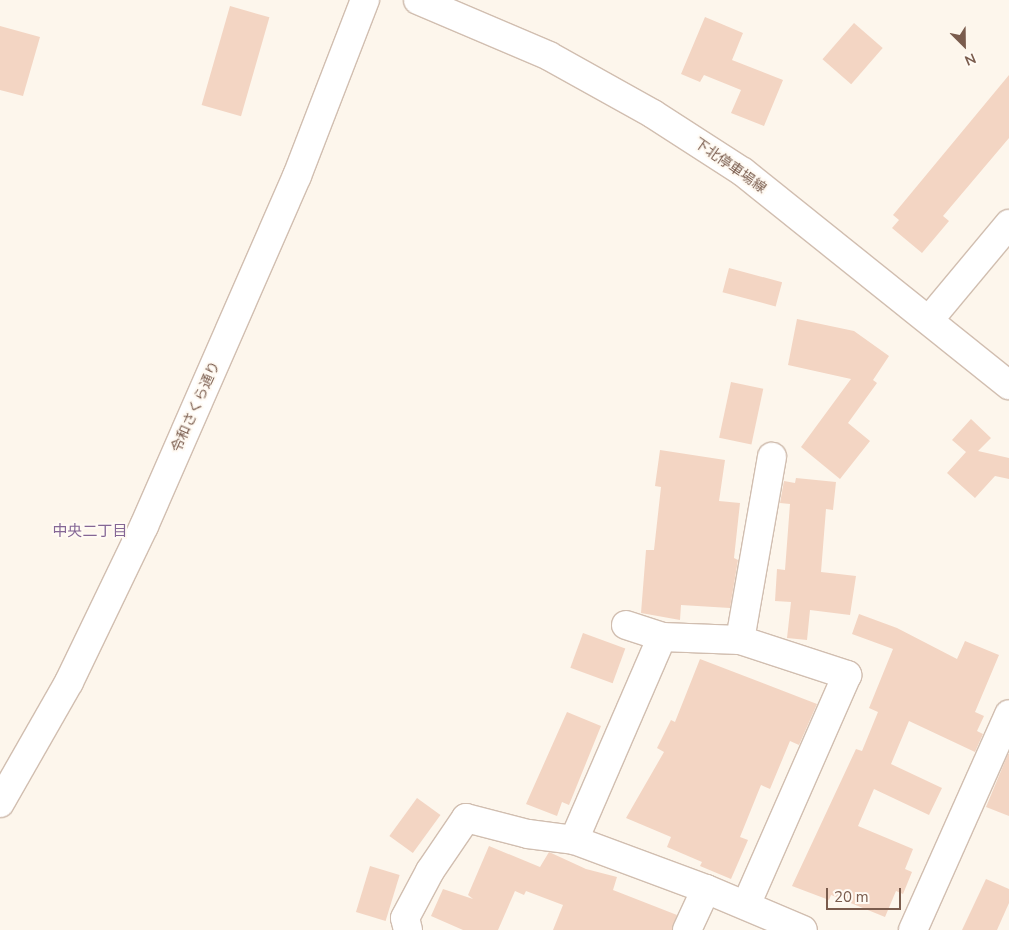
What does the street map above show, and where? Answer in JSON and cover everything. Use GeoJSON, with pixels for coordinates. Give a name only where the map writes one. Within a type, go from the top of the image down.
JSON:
{"type":"FeatureCollection","features":[{"type":"Feature","properties":{"kind":"street","name":"令和さくら通り"},"geometry":{"type":"LineString","coordinates":[[0,803],[69,682],[144,526],[297,176],[365,0]]}},
{"type":"Feature","properties":{"kind":"street","name":"下北停車場線"},"geometry":{"type":"LineString","coordinates":[[418,0],[549,56],[653,114],[743,172],[1009,385]]}},
{"type":"Feature","properties":{"kind":"street"},"geometry":{"type":"LineString","coordinates":[[929,320],[1009,224]]}},
{"type":"Feature","properties":{"kind":"street"},"geometry":{"type":"LineString","coordinates":[[740,640],[772,457]]}},
{"type":"Feature","properties":{"kind":"street"},"geometry":{"type":"LineString","coordinates":[[626,625],[662,637],[740,640],[847,674],[746,905]]}},
{"type":"Feature","properties":{"kind":"street"},"geometry":{"type":"LineString","coordinates":[[574,840],[662,637]]}},
{"type":"Feature","properties":{"kind":"street"},"geometry":{"type":"LineString","coordinates":[[913,930],[1009,714]]}},
{"type":"Feature","properties":{"kind":"street"},"geometry":{"type":"LineString","coordinates":[[408,930],[404,918],[430,870],[466,818],[528,834],[574,840],[706,888],[803,930]]}},
{"type":"Feature","properties":{"kind":"street"},"geometry":{"type":"LineString","coordinates":[[687,930],[706,888]]}},
{"type":"Feature","properties":{"kind":"building"},"geometry":{"type":"Polygon","coordinates":[[[230,6],[269,17],[241,116],[202,105],[230,6]]]}},
{"type":"Feature","properties":{"kind":"building"},"geometry":{"type":"Polygon","coordinates":[[[705,17],[743,33],[732,60],[783,80],[764,126],[731,113],[741,90],[704,75],[700,82],[681,74],[705,17]]]}},
{"type":"Feature","properties":{"kind":"building"},"geometry":{"type":"Polygon","coordinates":[[[854,23],[883,48],[851,84],[823,59],[854,23]]]}},
{"type":"Feature","properties":{"kind":"building"},"geometry":{"type":"Polygon","coordinates":[[[0,26],[40,37],[23,96],[0,90],[0,26]]]}},
{"type":"Feature","properties":{"kind":"building"},"geometry":{"type":"Polygon","coordinates":[[[1009,75],[1009,138],[943,216],[949,221],[922,253],[892,228],[899,220],[893,215],[1009,75]]]}},
{"type":"Feature","properties":{"kind":"building"},"geometry":{"type":"Polygon","coordinates":[[[729,268],[782,282],[776,306],[723,292],[729,268]]]}},
{"type":"Feature","properties":{"kind":"building"},"geometry":{"type":"Polygon","coordinates":[[[797,319],[854,331],[889,356],[873,380],[877,383],[848,423],[870,441],[840,479],[801,447],[851,379],[788,365],[797,319]]]}},
{"type":"Feature","properties":{"kind":"building"},"geometry":{"type":"Polygon","coordinates":[[[731,382],[763,389],[751,445],[719,438],[731,382]]]}},
{"type":"Feature","properties":{"kind":"building"},"geometry":{"type":"Polygon","coordinates":[[[971,419],[991,438],[978,451],[1009,458],[1009,479],[995,476],[975,498],[947,473],[966,452],[952,440],[971,419]]]}},
{"type":"Feature","properties":{"kind":"building"},"geometry":{"type":"Polygon","coordinates":[[[660,450],[725,460],[719,501],[740,503],[734,558],[738,560],[730,608],[681,605],[680,620],[641,613],[646,550],[654,550],[661,487],[655,486],[660,450]]]}},
{"type":"Feature","properties":{"kind":"building"},"geometry":{"type":"Polygon","coordinates":[[[796,478],[836,482],[833,510],[826,509],[821,572],[856,576],[850,615],[810,610],[807,640],[787,638],[791,602],[775,601],[777,569],[785,570],[790,504],[780,503],[784,481],[795,483],[796,478]]]}},
{"type":"Feature","properties":{"kind":"building"},"geometry":{"type":"Polygon","coordinates":[[[859,614],[897,628],[957,659],[965,641],[999,655],[975,712],[984,716],[977,731],[983,734],[975,752],[909,721],[891,764],[942,788],[929,815],[874,789],[858,826],[913,849],[905,869],[912,872],[903,894],[896,891],[885,917],[831,895],[829,900],[792,886],[856,749],[862,751],[878,712],[869,708],[893,649],[852,634],[859,614]]]}},
{"type":"Feature","properties":{"kind":"building"},"geometry":{"type":"Polygon","coordinates":[[[583,633],[625,648],[613,683],[570,668],[583,633]]]}},
{"type":"Feature","properties":{"kind":"building"},"geometry":{"type":"Polygon","coordinates":[[[700,659],[817,704],[799,745],[790,741],[770,789],[761,785],[740,837],[748,840],[731,879],[700,866],[702,862],[667,847],[671,837],[626,818],[664,752],[657,748],[671,720],[675,722],[700,659]]]}},
{"type":"Feature","properties":{"kind":"building"},"geometry":{"type":"Polygon","coordinates":[[[567,712],[601,726],[569,805],[562,802],[557,816],[526,804],[567,712]]]}},
{"type":"Feature","properties":{"kind":"building"},"geometry":{"type":"Polygon","coordinates":[[[1009,754],[1009,816],[986,807],[1009,754]]]}},
{"type":"Feature","properties":{"kind":"building"},"geometry":{"type":"Polygon","coordinates":[[[417,798],[440,815],[413,853],[389,836],[417,798]]]}},
{"type":"Feature","properties":{"kind":"building"},"geometry":{"type":"Polygon","coordinates":[[[489,846],[540,867],[549,852],[586,869],[617,877],[613,890],[677,915],[672,930],[553,930],[563,905],[526,891],[524,895],[515,891],[498,930],[463,930],[431,916],[443,889],[473,899],[468,895],[489,846]]]}},
{"type":"Feature","properties":{"kind":"building"},"geometry":{"type":"Polygon","coordinates":[[[370,866],[400,875],[386,921],[356,912],[370,866]]]}},
{"type":"Feature","properties":{"kind":"building"},"geometry":{"type":"Polygon","coordinates":[[[986,879],[1009,889],[1009,903],[997,930],[962,930],[986,879]]]}},
{"type":"Feature","properties":{"kind":"district","name":"中央二丁目"},"geometry":{"type":"Point","coordinates":[90,532]}}]}
